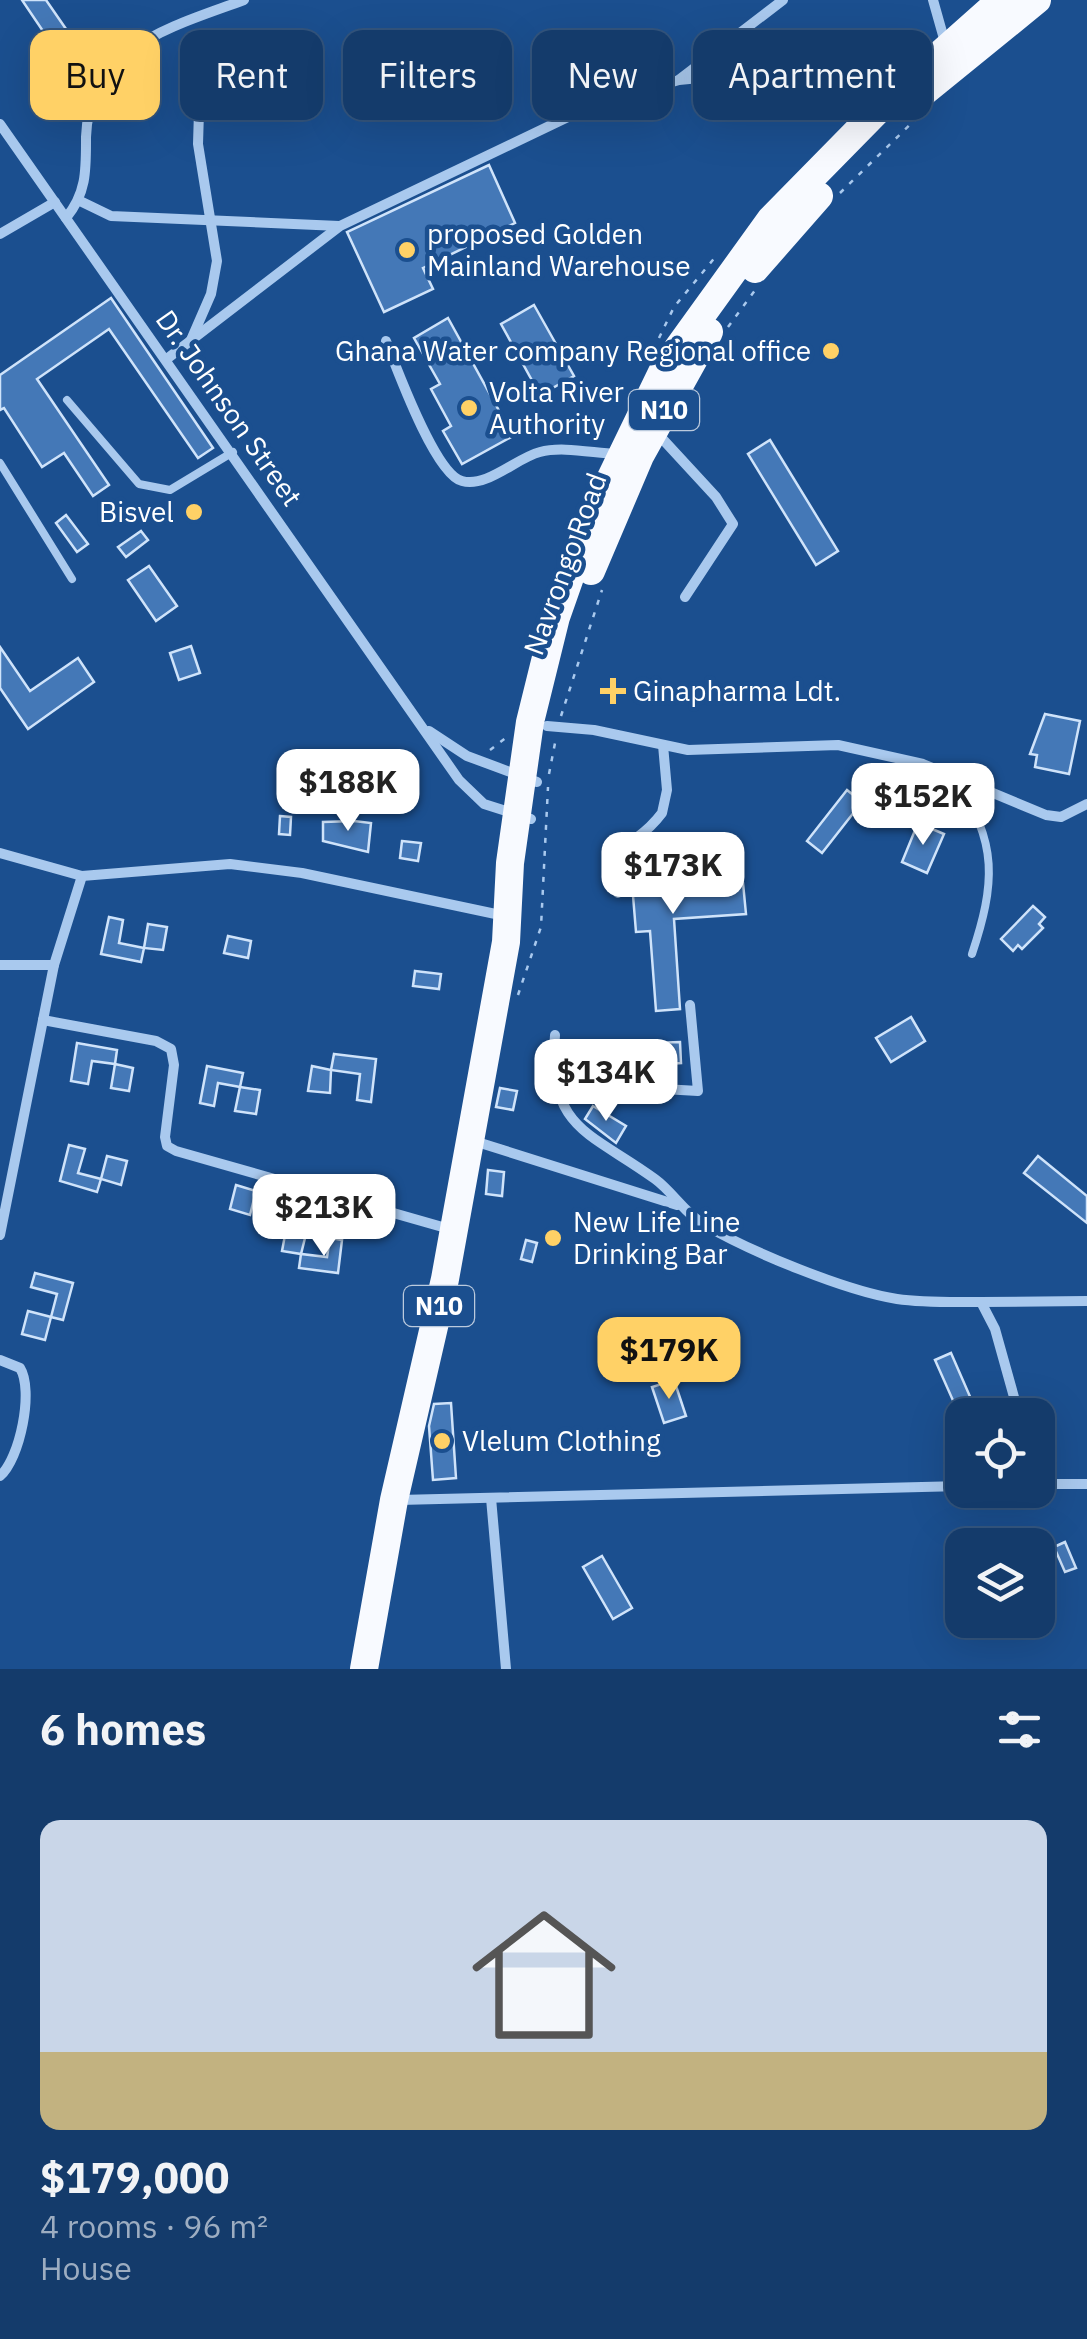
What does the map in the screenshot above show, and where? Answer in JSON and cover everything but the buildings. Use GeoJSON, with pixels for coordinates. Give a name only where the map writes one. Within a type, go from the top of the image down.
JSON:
{"type":"FeatureCollection","features":[{"type":"Feature","properties":{"kind":"highway","name":"Navrongo Road"},"geometry":{"type":"LineString","coordinates":[[932,59],[1001,0]]}},
{"type":"Feature","properties":{"kind":"highway","name":"Navrongo Road"},"geometry":{"type":"LineString","coordinates":[[529,781],[552,727],[588,581],[629,455],[653,429],[730,300],[808,206],[943,75],[1038,0]]}},
{"type":"Feature","properties":{"kind":"highway","name":"Navrongo Road"},"geometry":{"type":"LineString","coordinates":[[509,926],[529,781],[530,722],[556,617],[665,366],[718,287],[771,219],[868,120]]}},
{"type":"Feature","properties":{"kind":"highway","name":"N10"},"geometry":{"type":"LineString","coordinates":[[364,1669],[394,1500],[453,1230],[509,926]]}},
{"type":"Feature","properties":{"kind":"street"},"geometry":{"type":"LineString","coordinates":[[66,218],[80,201],[93,91],[112,64],[132,48],[244,0]]}},
{"type":"Feature","properties":{"kind":"street"},"geometry":{"type":"LineString","coordinates":[[679,80],[784,0]]}},
{"type":"Feature","properties":{"kind":"street"},"geometry":{"type":"LineString","coordinates":[[933,0],[946,46]]}},
{"type":"Feature","properties":{"kind":"street"},"geometry":{"type":"LineString","coordinates":[[168,358],[340,226],[591,106],[693,79]]}},
{"type":"Feature","properties":{"kind":"street"},"geometry":{"type":"LineString","coordinates":[[191,341],[217,261],[198,144],[199,120]]}},
{"type":"Feature","properties":{"kind":"street","name":"Dr. Johnson Street"},"geometry":{"type":"LineString","coordinates":[[0,124],[168,358],[417,722],[484,804],[523,817]]}},
{"type":"Feature","properties":{"kind":"street"},"geometry":{"type":"LineString","coordinates":[[80,201],[111,216],[211,217],[340,226]]}},
{"type":"Feature","properties":{"kind":"street"},"geometry":{"type":"LineString","coordinates":[[0,234],[55,202]]}},
{"type":"Feature","properties":{"kind":"street"},"geometry":{"type":"LineString","coordinates":[[386,342],[408,398],[450,475],[464,482],[482,480],[544,451],[629,455]]}},
{"type":"Feature","properties":{"kind":"street"},"geometry":{"type":"LineString","coordinates":[[653,429],[694,471],[733,524],[685,598]]}},
{"type":"Feature","properties":{"kind":"street","name":"Dr. Johnson Street"},"geometry":{"type":"LineString","coordinates":[[417,722],[466,756],[529,781]]}},
{"type":"Feature","properties":{"kind":"street"},"geometry":{"type":"LineString","coordinates":[[552,727],[688,750],[838,745],[924,764],[1046,815],[1061,818],[1087,804]]}},
{"type":"Feature","properties":{"kind":"street"},"geometry":{"type":"LineString","coordinates":[[618,893],[619,858],[632,836],[662,813],[667,790],[663,746]]}},
{"type":"Feature","properties":{"kind":"street"},"geometry":{"type":"LineString","coordinates":[[0,853],[82,876],[230,864],[302,873],[509,926]]}},
{"type":"Feature","properties":{"kind":"street"},"geometry":{"type":"LineString","coordinates":[[0,1235],[54,965],[82,876]]}},
{"type":"Feature","properties":{"kind":"street"},"geometry":{"type":"LineString","coordinates":[[0,965],[54,965]]}},
{"type":"Feature","properties":{"kind":"street"},"geometry":{"type":"LineString","coordinates":[[555,1088],[576,1084],[698,1091],[690,1005]]}},
{"type":"Feature","properties":{"kind":"street"},"geometry":{"type":"LineString","coordinates":[[43,1020],[156,1042],[171,1049],[174,1066],[166,1146],[453,1230]]}},
{"type":"Feature","properties":{"kind":"street"},"geometry":{"type":"LineString","coordinates":[[555,1035],[555,1088],[565,1111],[595,1142],[658,1181],[678,1205],[705,1225],[865,1292],[900,1300],[1087,1301]]}},
{"type":"Feature","properties":{"kind":"street"},"geometry":{"type":"LineString","coordinates":[[468,1138],[678,1205]]}},
{"type":"Feature","properties":{"kind":"street"},"geometry":{"type":"LineString","coordinates":[[981,1302],[995,1329],[1013,1398]]}},
{"type":"Feature","properties":{"kind":"street"},"geometry":{"type":"LineString","coordinates":[[0,1360],[20,1368],[26,1388],[14,1454],[0,1476]]}},
{"type":"Feature","properties":{"kind":"street"},"geometry":{"type":"LineString","coordinates":[[1055,1484],[1087,1484]]}},
{"type":"Feature","properties":{"kind":"street"},"geometry":{"type":"LineString","coordinates":[[394,1500],[945,1486]]}},
{"type":"Feature","properties":{"kind":"street"},"geometry":{"type":"LineString","coordinates":[[491,1498],[506,1669]]}},
{"type":"Feature","properties":{"kind":"lane"},"geometry":{"type":"LineString","coordinates":[[67,400],[139,484],[170,490],[233,452]]}},
{"type":"Feature","properties":{"kind":"lane"},"geometry":{"type":"LineString","coordinates":[[0,463],[72,580]]}},
{"type":"Feature","properties":{"kind":"lane"},"geometry":{"type":"LineString","coordinates":[[953,776],[976,810],[988,848],[988,907],[972,954]]}},
{"type":"Feature","properties":{"kind":"path"},"geometry":{"type":"LineString","coordinates":[[838,195],[915,120]]}},
{"type":"Feature","properties":{"kind":"path"},"geometry":{"type":"LineString","coordinates":[[720,338],[764,278]]}},
{"type":"Feature","properties":{"kind":"path"},"geometry":{"type":"LineString","coordinates":[[518,998],[541,927],[552,727],[604,586]]}},
{"type":"Feature","properties":{"kind":"place","name":"proposed Golden Mainland Warehouse"},"geometry":{"type":"Point","coordinates":[407,250]}},
{"type":"Feature","properties":{"kind":"place","name":"Ghana Water company Regional office"},"geometry":{"type":"Point","coordinates":[831,351]}},
{"type":"Feature","properties":{"kind":"place","name":"Volta River Authority"},"geometry":{"type":"Point","coordinates":[469,408]}},
{"type":"Feature","properties":{"kind":"place","name":"Bisvel"},"geometry":{"type":"Point","coordinates":[194,512]}},
{"type":"Feature","properties":{"kind":"place","name":"Ginapharma Ldt."},"geometry":{"type":"Point","coordinates":[613,691]}},
{"type":"Feature","properties":{"kind":"place","name":"New Life Line Drinking Bar"},"geometry":{"type":"Point","coordinates":[553,1238]}},
{"type":"Feature","properties":{"kind":"place","name":"Vlelum Clothing"},"geometry":{"type":"Point","coordinates":[442,1441]}}]}
